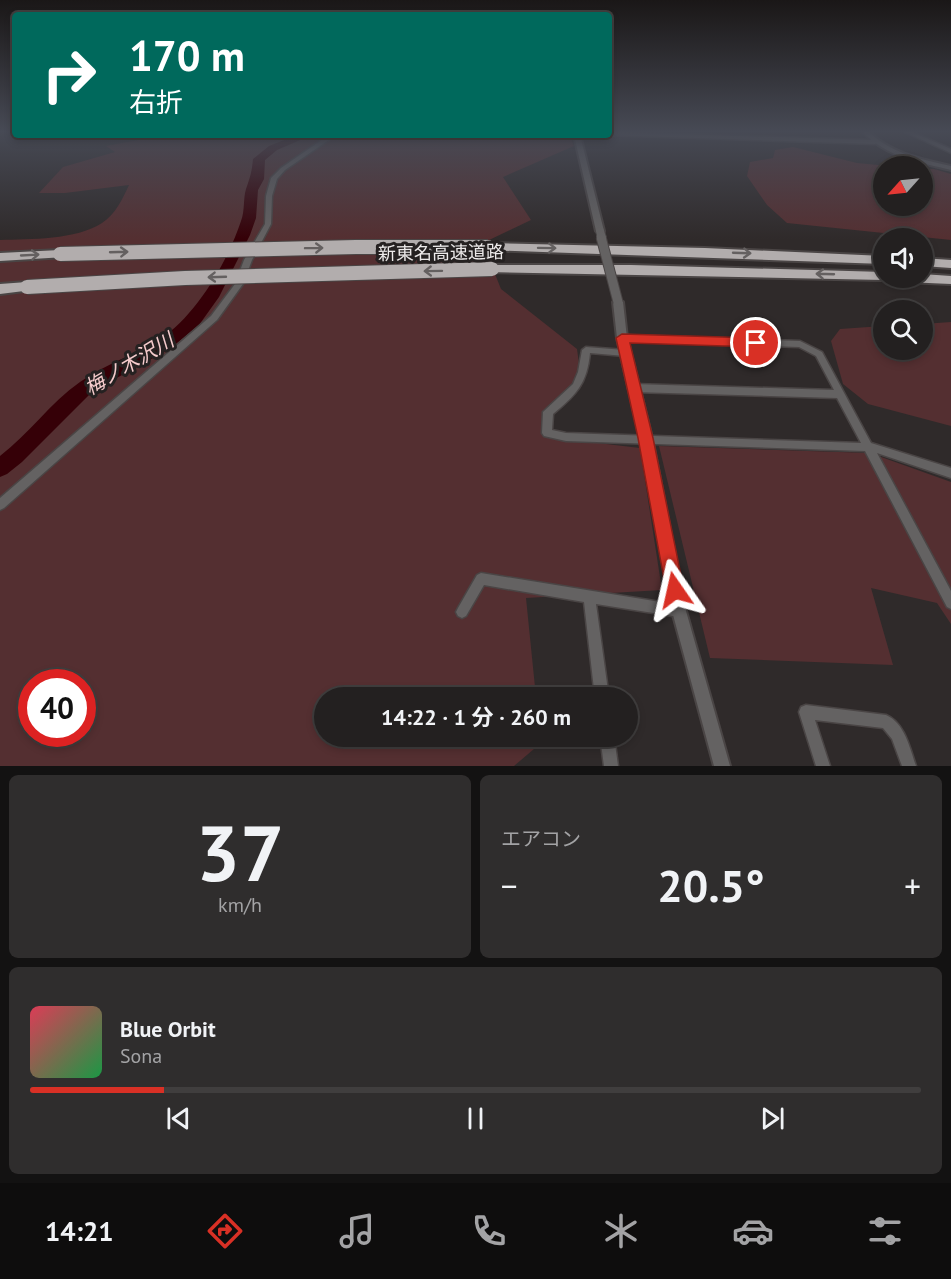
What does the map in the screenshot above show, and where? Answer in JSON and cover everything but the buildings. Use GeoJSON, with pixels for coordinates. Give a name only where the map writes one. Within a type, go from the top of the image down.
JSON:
{"type":"FeatureCollection","features":[{"type":"Feature","properties":{"kind":"highway","name":"新東名高速道路"},"geometry":{"type":"LineString","coordinates":[[0,256],[321,247],[488,247],[705,252],[873,260]]}},
{"type":"Feature","properties":{"kind":"highway"},"geometry":{"type":"LineString","coordinates":[[933,263],[951,264]]}},
{"type":"Feature","properties":{"kind":"highway","name":"新東名高速道路"},"geometry":{"type":"LineString","coordinates":[[0,289],[185,278],[492,269],[643,269],[873,276]]}},
{"type":"Feature","properties":{"kind":"highway"},"geometry":{"type":"LineString","coordinates":[[933,279],[951,280]]}},
{"type":"Feature","properties":{"kind":"street"},"geometry":{"type":"LineString","coordinates":[[0,505],[214,318],[239,284],[248,260],[263,235],[268,220],[269,196],[274,178],[287,168]]}},
{"type":"Feature","properties":{"kind":"street"},"geometry":{"type":"LineString","coordinates":[[585,168],[618,302],[622,338],[646,438],[679,611],[722,766]]}},
{"type":"Feature","properties":{"kind":"street"},"geometry":{"type":"LineString","coordinates":[[622,338],[800,344],[819,354],[951,603]]}},
{"type":"Feature","properties":{"kind":"street"},"geometry":{"type":"LineString","coordinates":[[626,353],[585,350],[584,371],[580,384],[548,411],[547,433],[566,437],[870,447],[951,473]]}},
{"type":"Feature","properties":{"kind":"street"},"geometry":{"type":"LineString","coordinates":[[633,388],[839,394]]}},
{"type":"Feature","properties":{"kind":"street"},"geometry":{"type":"LineString","coordinates":[[462,612],[482,579],[679,611]]}},
{"type":"Feature","properties":{"kind":"street"},"geometry":{"type":"LineString","coordinates":[[589,597],[601,687]]}},
{"type":"Feature","properties":{"kind":"street"},"geometry":{"type":"LineString","coordinates":[[823,766],[806,712],[886,722],[897,734],[909,766]]}},
{"type":"Feature","properties":{"kind":"street"},"geometry":{"type":"LineString","coordinates":[[608,747],[611,766]]}},
{"type":"Feature","properties":{"kind":"shaded area"},"geometry":{"type":"Polygon","coordinates":[[[62,168],[524,168],[503,177],[531,220],[487,241],[491,264],[501,289],[577,349],[582,386],[548,411],[547,437],[640,448],[662,590],[526,598],[535,687],[314,687],[314,747],[536,747],[514,766],[0,766],[0,240],[66,236],[91,229],[107,220],[115,211],[129,185],[65,193],[39,193],[62,168]]]}},
{"type":"Feature","properties":{"kind":"shaded area"},"geometry":{"type":"Polygon","coordinates":[[[749,168],[873,168],[873,216],[933,216],[934,169],[951,174],[951,240],[933,238],[933,228],[873,228],[873,232],[787,223],[767,205],[747,176],[749,168]]]}},
{"type":"Feature","properties":{"kind":"shaded area"},"geometry":{"type":"Polygon","coordinates":[[[951,322],[951,426],[868,404],[843,384],[831,341],[840,329],[873,327],[873,360],[933,360],[933,323],[951,322]]]}},
{"type":"Feature","properties":{"kind":"shaded area"},"geometry":{"type":"Polygon","coordinates":[[[659,446],[870,453],[951,482],[951,624],[937,603],[871,588],[893,665],[710,658],[659,446]]]}},
{"type":"Feature","properties":{"kind":"waterway","name":"梅ノ木沢川"},"geometry":{"type":"LineString","coordinates":[[0,468],[87,386],[165,344],[193,321],[211,297],[243,235],[249,218],[252,190],[258,179],[259,168]]}},
{"type":"Feature","properties":{"kind":"route"},"geometry":{"type":"LineString","coordinates":[[675,590],[646,438],[622,338],[756,343]]}}]}
